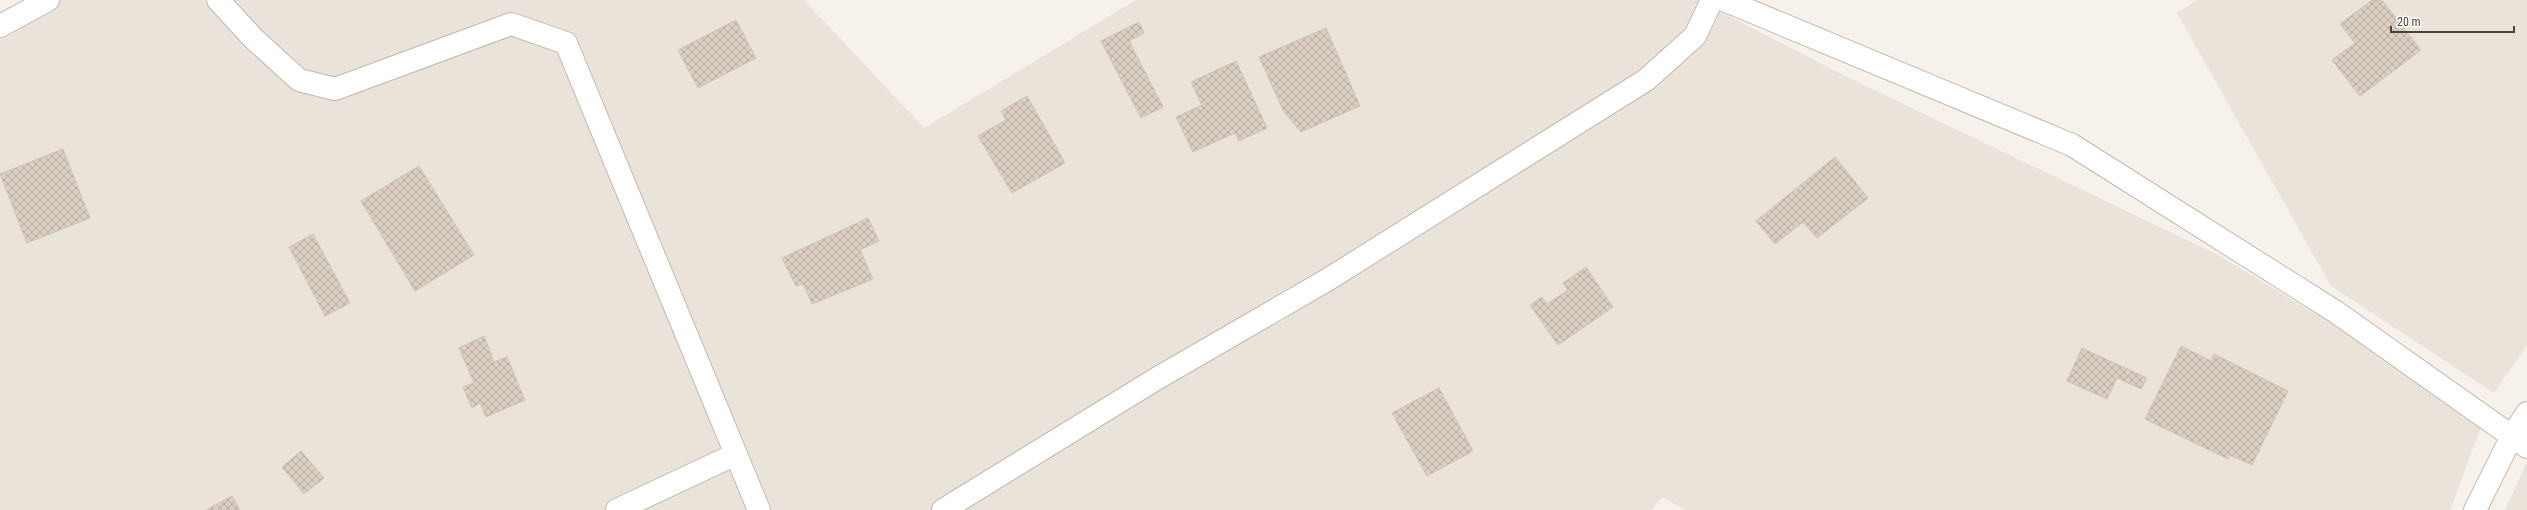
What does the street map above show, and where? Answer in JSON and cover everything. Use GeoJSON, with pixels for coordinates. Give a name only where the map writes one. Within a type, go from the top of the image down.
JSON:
{"type":"FeatureCollection","features":[{"type":"Feature","properties":{"kind":"street"},"geometry":{"type":"LineString","coordinates":[[0,26],[48,0]]}},
{"type":"Feature","properties":{"kind":"street"},"geometry":{"type":"LineString","coordinates":[[218,0],[253,38],[299,80],[335,88],[511,24],[566,44],[759,510]]}},
{"type":"Feature","properties":{"kind":"street"},"geometry":{"type":"LineString","coordinates":[[943,510],[1156,379],[1327,280],[1646,80],[1695,36],[1712,0]]}},
{"type":"Feature","properties":{"kind":"street"},"geometry":{"type":"LineString","coordinates":[[1724,0],[2072,145],[2336,312],[2520,442]]}},
{"type":"Feature","properties":{"kind":"street"},"geometry":{"type":"LineString","coordinates":[[2475,510],[2520,442],[2527,413]]}},
{"type":"Feature","properties":{"kind":"street"},"geometry":{"type":"LineString","coordinates":[[616,510],[736,454]]}},
{"type":"Feature","properties":{"kind":"shaded area"},"geometry":{"type":"Polygon","coordinates":[[[46,0],[804,0],[924,128],[1136,0],[1698,0],[1847,77],[2218,255],[2485,416],[2450,510],[1686,510],[1662,497],[1651,510],[0,510],[0,19],[46,0]]]}},
{"type":"Feature","properties":{"kind":"shaded area"},"geometry":{"type":"Polygon","coordinates":[[[2197,0],[2527,0],[2527,345],[2494,393],[2331,286],[2177,13],[2197,0]]]}},
{"type":"Feature","properties":{"kind":"shaded area"},"geometry":{"type":"Polygon","coordinates":[[[2527,462],[2527,510],[2505,510],[2527,462]]]}},
{"type":"Feature","properties":{"kind":"building"},"geometry":{"type":"Polygon","coordinates":[[[2372,0],[2382,0],[2421,50],[2360,96],[2332,60],[2355,43],[2340,24],[2372,0]]]}},
{"type":"Feature","properties":{"kind":"building"},"geometry":{"type":"Polygon","coordinates":[[[736,20],[756,58],[698,88],[678,50],[736,20]]]}},
{"type":"Feature","properties":{"kind":"building"},"geometry":{"type":"Polygon","coordinates":[[[1139,22],[1144,33],[1129,41],[1163,107],[1141,118],[1101,41],[1139,22]]]}},
{"type":"Feature","properties":{"kind":"building"},"geometry":{"type":"Polygon","coordinates":[[[1326,28],[1360,106],[1301,132],[1284,112],[1259,57],[1326,28]]]}},
{"type":"Feature","properties":{"kind":"building"},"geometry":{"type":"Polygon","coordinates":[[[1236,61],[1267,128],[1239,141],[1235,133],[1193,152],[1176,117],[1202,105],[1191,82],[1236,61]]]}},
{"type":"Feature","properties":{"kind":"building"},"geometry":{"type":"Polygon","coordinates":[[[1027,96],[1065,163],[1012,193],[978,136],[1006,120],[1001,111],[1027,96]]]}},
{"type":"Feature","properties":{"kind":"building"},"geometry":{"type":"Polygon","coordinates":[[[63,149],[90,218],[27,243],[0,174],[63,149]]]}},
{"type":"Feature","properties":{"kind":"building"},"geometry":{"type":"Polygon","coordinates":[[[1835,157],[1868,198],[1817,238],[1803,222],[1775,244],[1756,221],[1835,157]]]}},
{"type":"Feature","properties":{"kind":"building"},"geometry":{"type":"Polygon","coordinates":[[[419,166],[474,255],[415,291],[361,201],[419,166]]]}},
{"type":"Feature","properties":{"kind":"building"},"geometry":{"type":"Polygon","coordinates":[[[868,218],[879,241],[860,250],[873,279],[812,304],[803,284],[796,286],[782,258],[868,218]]]}},
{"type":"Feature","properties":{"kind":"building"},"geometry":{"type":"Polygon","coordinates":[[[313,234],[350,303],[325,316],[289,247],[313,234]]]}},
{"type":"Feature","properties":{"kind":"building"},"geometry":{"type":"Polygon","coordinates":[[[1586,267],[1613,307],[1558,345],[1530,305],[1542,297],[1547,304],[1568,290],[1563,283],[1586,267]]]}},
{"type":"Feature","properties":{"kind":"building"},"geometry":{"type":"Polygon","coordinates":[[[484,336],[494,362],[507,357],[525,400],[486,417],[480,403],[472,408],[463,387],[474,383],[459,348],[484,336]]]}},
{"type":"Feature","properties":{"kind":"building"},"geometry":{"type":"Polygon","coordinates":[[[2181,346],[2211,361],[2214,354],[2288,391],[2252,465],[2230,455],[2228,459],[2145,419],[2181,346]]]}},
{"type":"Feature","properties":{"kind":"building"},"geometry":{"type":"Polygon","coordinates":[[[2082,348],[2147,378],[2141,389],[2117,378],[2107,399],[2067,381],[2082,348]]]}},
{"type":"Feature","properties":{"kind":"building"},"geometry":{"type":"Polygon","coordinates":[[[1439,388],[1473,451],[1427,476],[1392,413],[1439,388]]]}},
{"type":"Feature","properties":{"kind":"building"},"geometry":{"type":"Polygon","coordinates":[[[301,451],[324,478],[304,494],[282,467],[301,451]]]}},
{"type":"Feature","properties":{"kind":"building"},"geometry":{"type":"Polygon","coordinates":[[[232,496],[240,510],[206,510],[232,496]]]}}]}
